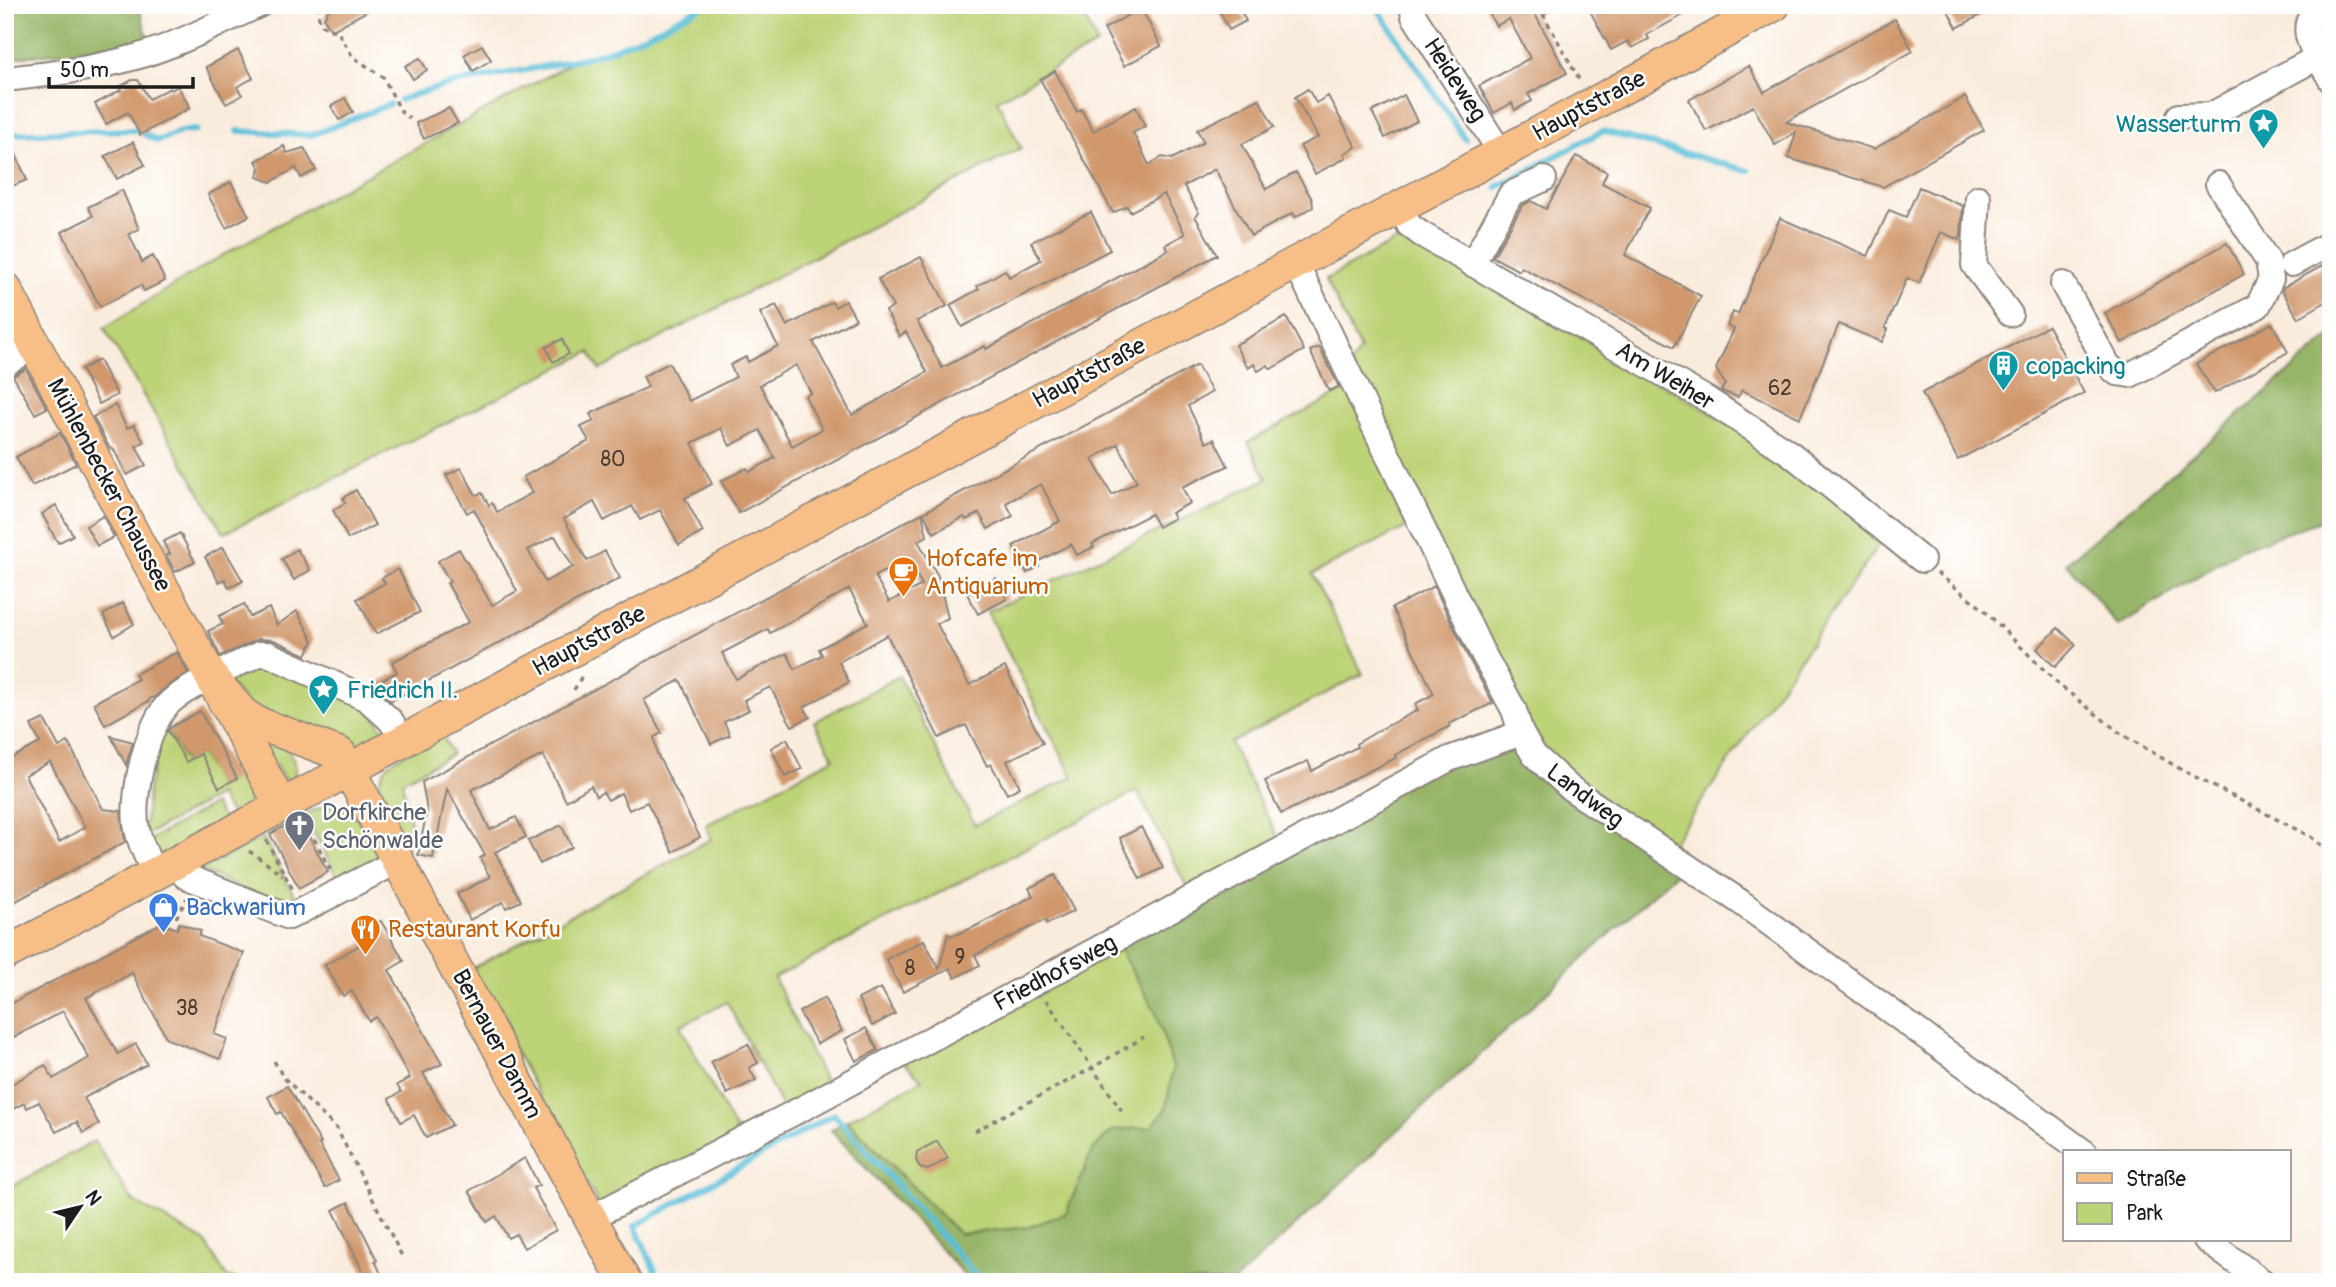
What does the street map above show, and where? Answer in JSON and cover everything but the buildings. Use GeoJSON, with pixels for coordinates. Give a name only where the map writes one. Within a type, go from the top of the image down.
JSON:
{"type":"FeatureCollection","features":[{"type":"Feature","properties":{"kind":"main road","name":"Hauptstraße"},"geometry":{"type":"LineString","coordinates":[[5,954],[166,868],[294,804],[349,769],[1501,153],[1767,7]]}},
{"type":"Feature","properties":{"kind":"main road","name":"Mühlenbecker Chaussee"},"geometry":{"type":"LineString","coordinates":[[5,288],[14,356],[137,541],[213,679],[294,804]]}},
{"type":"Feature","properties":{"kind":"main road","name":"Mühlenbecker Chaussee"},"geometry":{"type":"LineString","coordinates":[[213,679],[249,718],[340,754],[349,769]]}},
{"type":"Feature","properties":{"kind":"main road"},"geometry":{"type":"LineString","coordinates":[[292,737],[305,766],[294,804]]}},
{"type":"Feature","properties":{"kind":"main road","name":"Bernauer Damm"},"geometry":{"type":"LineString","coordinates":[[349,769],[625,1282]]}},
{"type":"Feature","properties":{"kind":"street"},"geometry":{"type":"LineString","coordinates":[[5,79],[74,72],[140,56],[196,35],[259,5]]}},
{"type":"Feature","properties":{"kind":"street","name":"Heideweg"},"geometry":{"type":"LineString","coordinates":[[1411,5],[1414,16],[1501,153]]}},
{"type":"Feature","properties":{"kind":"street"},"geometry":{"type":"LineString","coordinates":[[2325,5],[2315,11],[2307,21],[2307,36],[2331,80]]}},
{"type":"Feature","properties":{"kind":"street"},"geometry":{"type":"LineString","coordinates":[[2179,116],[2211,115],[2318,57]]}},
{"type":"Feature","properties":{"kind":"street"},"geometry":{"type":"LineString","coordinates":[[1472,264],[1511,194],[1544,179]]}},
{"type":"Feature","properties":{"kind":"street"},"geometry":{"type":"LineString","coordinates":[[2063,284],[2108,365],[2117,373],[2130,375],[2258,306],[2271,279],[2268,261],[2218,184]]}},
{"type":"Feature","properties":{"kind":"street"},"geometry":{"type":"LineString","coordinates":[[1978,198],[1973,265],[2010,314]]}},
{"type":"Feature","properties":{"kind":"street","name":"Am Weiher"},"geometry":{"type":"LineString","coordinates":[[1400,207],[1409,225],[1415,229],[1707,401],[1791,454],[1922,561]]}},
{"type":"Feature","properties":{"kind":"street"},"geometry":{"type":"LineString","coordinates":[[2292,264],[2331,243]]}},
{"type":"Feature","properties":{"kind":"street","name":"Landweg"},"geometry":{"type":"LineString","coordinates":[[1296,263],[1481,650],[1514,710],[1521,733],[1534,755],[1570,788],[1749,909],[2081,1150]]}},
{"type":"Feature","properties":{"kind":"street"},"geometry":{"type":"LineString","coordinates":[[398,861],[289,916],[166,868],[136,826],[136,795],[149,740],[164,708],[173,700],[259,654],[268,654],[367,699],[391,721],[403,740]]}},
{"type":"Feature","properties":{"kind":"street","name":"Friedhofsweg"},"geometry":{"type":"LineString","coordinates":[[590,1218],[807,1106],[1449,759],[1521,733]]}},
{"type":"Feature","properties":{"kind":"street"},"geometry":{"type":"LineString","coordinates":[[2209,1242],[2263,1282]]}},
{"type":"Feature","properties":{"kind":"path"},"geometry":{"type":"LineString","coordinates":[[318,5],[323,26],[338,32],[353,58],[383,78],[402,113],[410,118]]}},
{"type":"Feature","properties":{"kind":"path"},"geometry":{"type":"LineString","coordinates":[[1538,5],[1584,89]]}},
{"type":"Feature","properties":{"kind":"path"},"geometry":{"type":"LineString","coordinates":[[1543,14],[1559,5]]}},
{"type":"Feature","properties":{"kind":"path"},"geometry":{"type":"LineString","coordinates":[[1922,561],[1983,609],[2057,683],[2120,733],[2182,770],[2300,831],[2322,846],[2331,858]]}},
{"type":"Feature","properties":{"kind":"path"},"geometry":{"type":"LineString","coordinates":[[294,804],[341,890]]}},
{"type":"Feature","properties":{"kind":"path"},"geometry":{"type":"LineString","coordinates":[[263,835],[303,909]]}},
{"type":"Feature","properties":{"kind":"path"},"geometry":{"type":"LineString","coordinates":[[242,846],[286,877]]}},
{"type":"Feature","properties":{"kind":"path"},"geometry":{"type":"LineString","coordinates":[[1035,984],[1122,1111]]}},
{"type":"Feature","properties":{"kind":"path"},"geometry":{"type":"LineString","coordinates":[[975,1131],[1144,1037]]}},
{"type":"Feature","properties":{"kind":"path"},"geometry":{"type":"LineString","coordinates":[[274,1061],[283,1077],[337,1129],[403,1258]]}},
{"type":"Feature","properties":{"kind":"green space"},"geometry":{"type":"Polygon","coordinates":[[[5,5],[138,5],[148,38],[139,43],[5,59],[5,5]]]}},
{"type":"Feature","properties":{"kind":"green space"},"geometry":{"type":"Polygon","coordinates":[[[705,5],[1079,5],[1097,44],[997,100],[1021,148],[600,370],[590,352],[224,533],[104,328],[221,256],[580,58],[628,42],[705,5]]]}},
{"type":"Feature","properties":{"kind":"green space"},"geometry":{"type":"Polygon","coordinates":[[[1406,235],[1766,445],[1883,539],[1669,848],[1534,755],[1350,365],[1360,350],[1326,279],[1406,235]]]}},
{"type":"Feature","properties":{"kind":"green space"},"geometry":{"type":"Polygon","coordinates":[[[2331,336],[2331,517],[2241,549],[2118,626],[2066,563],[2331,336]]]}},
{"type":"Feature","properties":{"kind":"green space"},"geometry":{"type":"Polygon","coordinates":[[[1349,388],[1415,523],[1312,574],[1363,674],[1230,743],[1279,839],[1188,889],[1137,791],[774,978],[826,1083],[782,1107],[727,1002],[680,1026],[739,1137],[599,1205],[471,969],[711,839],[706,825],[834,758],[814,722],[899,676],[975,825],[1073,777],[987,612],[1267,479],[1248,442],[1349,388]]]}},
{"type":"Feature","properties":{"kind":"green space"},"geometry":{"type":"Polygon","coordinates":[[[262,658],[363,700],[387,735],[365,743],[338,744],[258,718],[225,678],[262,658]]]}},
{"type":"Feature","properties":{"kind":"green space"},"geometry":{"type":"Polygon","coordinates":[[[167,729],[185,762],[201,754],[219,787],[250,770],[252,791],[248,803],[233,818],[219,795],[144,836],[148,789],[162,731],[167,729]]]}},
{"type":"Feature","properties":{"kind":"green space"},"geometry":{"type":"Polygon","coordinates":[[[253,732],[285,745],[296,770],[293,779],[284,779],[253,732]]]}},
{"type":"Feature","properties":{"kind":"green space"},"geometry":{"type":"Polygon","coordinates":[[[1520,735],[1677,872],[1234,1282],[971,1282],[831,1130],[847,1120],[959,1234],[1029,1227],[1066,1213],[1093,1149],[1113,1130],[1152,1127],[1166,1108],[1173,1067],[1155,1011],[1118,947],[1450,761],[1520,735]]]}},
{"type":"Feature","properties":{"kind":"green space"},"geometry":{"type":"Polygon","coordinates":[[[443,736],[452,754],[402,781],[413,832],[404,852],[382,805],[380,780],[384,769],[394,760],[443,736]]]}},
{"type":"Feature","properties":{"kind":"green space"},"geometry":{"type":"Polygon","coordinates":[[[214,804],[225,823],[158,859],[146,842],[214,804]]]}},
{"type":"Feature","properties":{"kind":"green space"},"geometry":{"type":"Polygon","coordinates":[[[329,805],[347,810],[359,821],[377,853],[374,862],[339,880],[304,814],[329,805]]]}},
{"type":"Feature","properties":{"kind":"green space"},"geometry":{"type":"Polygon","coordinates":[[[263,837],[299,904],[287,910],[201,870],[263,837]]]}},
{"type":"Feature","properties":{"kind":"green space"},"geometry":{"type":"Polygon","coordinates":[[[1143,934],[1235,1136],[987,1282],[847,1120],[922,1080],[902,1061],[1143,934]]]}},
{"type":"Feature","properties":{"kind":"green space"},"geometry":{"type":"Polygon","coordinates":[[[94,1141],[133,1201],[204,1241],[227,1277],[243,1282],[5,1282],[5,1190],[94,1141]]]}},
{"type":"Feature","properties":{"kind":"waterway"},"geometry":{"type":"LineString","coordinates":[[400,100],[474,79],[598,54],[639,38],[705,5]]}},
{"type":"Feature","properties":{"kind":"waterway"},"geometry":{"type":"LineString","coordinates":[[1375,5],[1465,139]]}},
{"type":"Feature","properties":{"kind":"waterway"},"geometry":{"type":"LineString","coordinates":[[238,131],[312,135],[390,104]]}},
{"type":"Feature","properties":{"kind":"waterway"},"geometry":{"type":"LineString","coordinates":[[5,134],[137,130],[157,141],[182,131],[196,130]]}},
{"type":"Feature","properties":{"kind":"waterway"},"geometry":{"type":"LineString","coordinates":[[1497,187],[1603,131],[1749,171]]}},
{"type":"Feature","properties":{"kind":"waterway"},"geometry":{"type":"LineString","coordinates":[[660,1282],[635,1226],[834,1114],[982,1282]]}},
{"type":"Feature","properties":{"kind":"place","name":"Wasserturm"},"geometry":{"type":"Point","coordinates":[2264,151]}},
{"type":"Feature","properties":{"kind":"place","name":"copacking"},"geometry":{"type":"Point","coordinates":[2003,393]}},
{"type":"Feature","properties":{"kind":"place","name":"Hofcafe im Antiquarium"},"geometry":{"type":"Point","coordinates":[903,599]}},
{"type":"Feature","properties":{"kind":"place","name":"Friedrich II."},"geometry":{"type":"Point","coordinates":[324,717]}},
{"type":"Feature","properties":{"kind":"place","name":"Dorfkirche Schönwalde"},"geometry":{"type":"Point","coordinates":[299,853]}},
{"type":"Feature","properties":{"kind":"place","name":"Backwarium"},"geometry":{"type":"Point","coordinates":[163,934]}},
{"type":"Feature","properties":{"kind":"place","name":"Restaurant Korfu"},"geometry":{"type":"Point","coordinates":[365,956]}}]}
